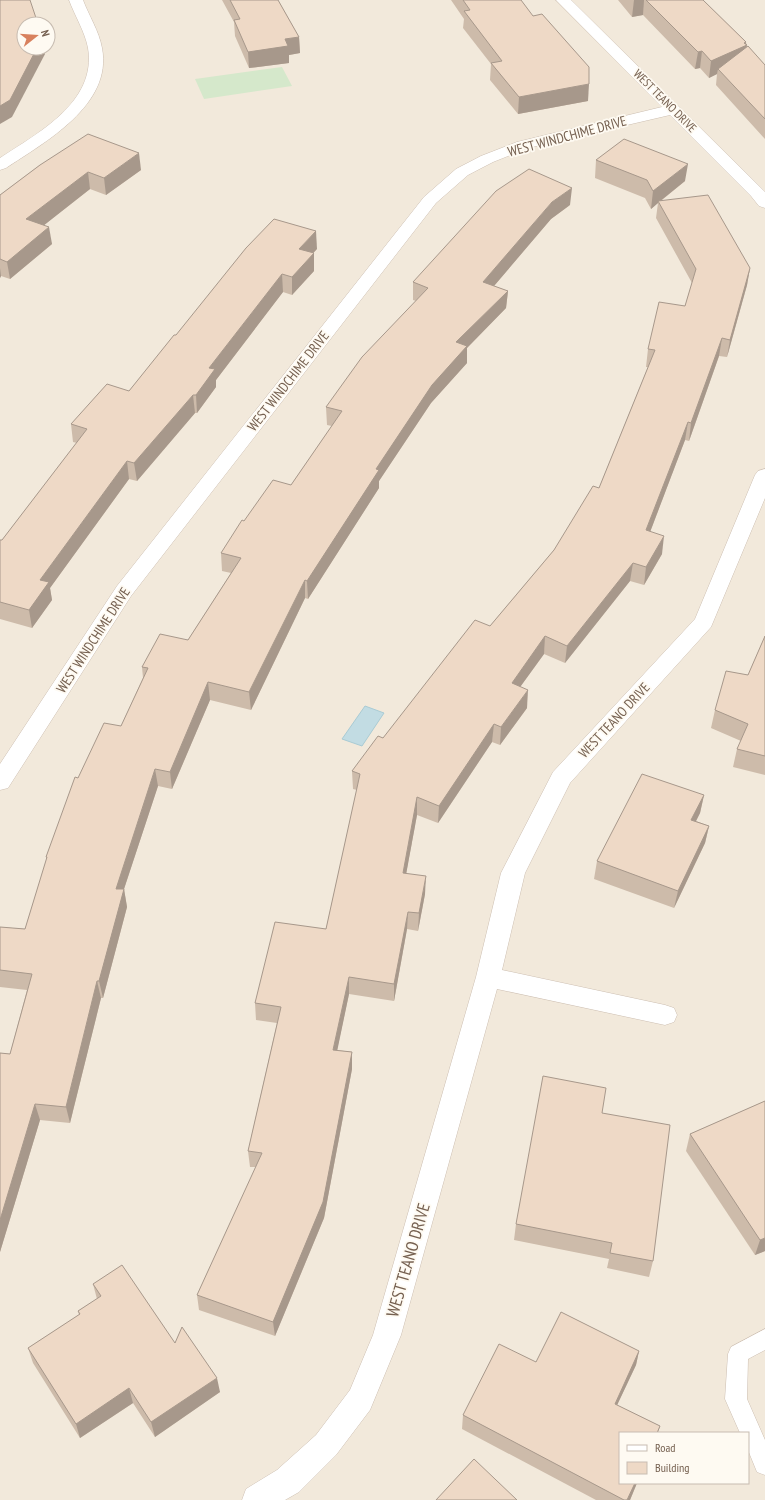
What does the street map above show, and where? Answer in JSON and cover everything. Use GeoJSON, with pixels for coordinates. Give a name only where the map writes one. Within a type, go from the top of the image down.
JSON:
{"type":"FeatureCollection","features":[{"type":"Feature","properties":{"kind":"street"},"geometry":{"type":"LineString","coordinates":[[0,165],[58,126],[78,106],[91,86],[96,69],[95,49],[76,0]]}},
{"type":"Feature","properties":{"kind":"street","name":"WEST TEANO DRIVE"},"geometry":{"type":"LineString","coordinates":[[563,0],[674,109],[757,193],[765,203]]}},
{"type":"Feature","properties":{"kind":"street","name":"WEST WINDCHIME DRIVE"},"geometry":{"type":"LineString","coordinates":[[0,782],[124,592],[430,200],[462,172],[487,159],[523,145],[674,109]]}},
{"type":"Feature","properties":{"kind":"street","name":"WEST TEANO DRIVE"},"geometry":{"type":"LineString","coordinates":[[257,1500],[288,1481],[326,1445],[360,1400],[387,1335],[488,978],[513,873],[561,778],[704,622],[765,475]]}},
{"type":"Feature","properties":{"kind":"street"},"geometry":{"type":"LineString","coordinates":[[488,978],[665,1015]]}},
{"type":"Feature","properties":{"kind":"lane"},"geometry":{"type":"LineString","coordinates":[[765,1339],[738,1354],[736,1399],[765,1464]]}},
{"type":"Feature","properties":{"kind":"shaded area"},"geometry":{"type":"Polygon","coordinates":[[[0,0],[765,0],[765,1500],[0,1500],[0,0]]]}},
{"type":"Feature","properties":{"kind":"green space"},"geometry":{"type":"Polygon","coordinates":[[[282,67],[292,86],[204,99],[195,79],[282,67]]]}},
{"type":"Feature","properties":{"kind":"water"},"geometry":{"type":"Polygon","coordinates":[[[365,706],[384,713],[362,746],[342,739],[365,706]]]}},
{"type":"Feature","properties":{"kind":"building"},"geometry":{"type":"Polygon","coordinates":[[[0,0],[30,0],[35,16],[16,16],[16,56],[33,56],[10,100],[0,106],[0,0]]]}},
{"type":"Feature","properties":{"kind":"building"},"geometry":{"type":"Polygon","coordinates":[[[230,0],[278,0],[299,37],[285,39],[288,46],[248,52],[234,20],[240,19],[230,0]]]}},
{"type":"Feature","properties":{"kind":"building"},"geometry":{"type":"Polygon","coordinates":[[[463,0],[521,0],[533,16],[542,14],[589,67],[589,84],[519,97],[491,63],[502,61],[464,11],[470,10],[463,0]]]}},
{"type":"Feature","properties":{"kind":"building"},"geometry":{"type":"Polygon","coordinates":[[[646,0],[703,0],[746,42],[744,43],[747,45],[711,61],[702,51],[698,52],[646,0]]]}},
{"type":"Feature","properties":{"kind":"building"},"geometry":{"type":"Polygon","coordinates":[[[748,46],[765,65],[765,119],[718,69],[748,46]]]}},
{"type":"Feature","properties":{"kind":"building"},"geometry":{"type":"Polygon","coordinates":[[[88,134],[139,153],[104,178],[88,172],[26,219],[49,227],[7,262],[0,259],[0,195],[40,165],[88,134]]]}},
{"type":"Feature","properties":{"kind":"building"},"geometry":{"type":"Polygon","coordinates":[[[624,139],[688,164],[653,191],[647,180],[596,160],[624,139]]]}},
{"type":"Feature","properties":{"kind":"building"},"geometry":{"type":"Polygon","coordinates":[[[529,169],[572,188],[552,202],[483,282],[508,291],[456,342],[467,346],[432,385],[376,469],[379,470],[307,581],[305,580],[249,692],[208,682],[170,772],[155,769],[116,889],[124,889],[99,981],[97,981],[66,1107],[35,1104],[0,1220],[0,1053],[10,1054],[32,974],[0,970],[0,927],[25,929],[46,857],[75,777],[78,778],[104,723],[121,726],[148,668],[142,667],[160,634],[188,640],[241,558],[221,553],[242,520],[244,521],[273,480],[291,485],[342,411],[326,407],[362,357],[428,288],[413,282],[496,191],[529,169]]]}},
{"type":"Feature","properties":{"kind":"building"},"geometry":{"type":"Polygon","coordinates":[[[708,195],[750,268],[730,340],[722,338],[691,423],[688,422],[646,530],[664,536],[646,567],[633,563],[567,646],[545,636],[512,683],[528,690],[501,727],[494,724],[439,806],[417,797],[403,873],[426,876],[419,913],[408,912],[394,984],[349,977],[333,1050],[352,1052],[323,1202],[273,1322],[197,1295],[262,1153],[248,1151],[281,1007],[255,1003],[275,922],[326,929],[360,774],[352,771],[378,736],[383,738],[475,620],[490,626],[554,550],[593,486],[599,488],[655,350],[648,349],[659,302],[685,306],[696,269],[658,201],[708,195]]]}},
{"type":"Feature","properties":{"kind":"building"},"geometry":{"type":"Polygon","coordinates":[[[274,219],[316,231],[299,249],[314,253],[292,277],[282,274],[209,368],[215,369],[196,395],[193,395],[134,463],[127,461],[40,580],[49,582],[29,610],[0,602],[0,540],[2,540],[87,429],[71,424],[107,384],[129,391],[246,248],[274,219]]]}},
{"type":"Feature","properties":{"kind":"building"},"geometry":{"type":"Polygon","coordinates":[[[765,636],[765,756],[737,749],[748,724],[715,710],[726,671],[748,675],[765,636]]]}},
{"type":"Feature","properties":{"kind":"building"},"geometry":{"type":"Polygon","coordinates":[[[642,774],[704,795],[691,820],[709,826],[678,891],[597,861],[642,774]]]}},
{"type":"Feature","properties":{"kind":"building"},"geometry":{"type":"Polygon","coordinates":[[[543,1076],[606,1088],[602,1113],[670,1125],[653,1261],[610,1253],[612,1243],[516,1224],[543,1076]]]}},
{"type":"Feature","properties":{"kind":"building"},"geometry":{"type":"Polygon","coordinates":[[[765,1101],[765,1238],[760,1240],[690,1134],[765,1101]]]}},
{"type":"Feature","properties":{"kind":"building"},"geometry":{"type":"Polygon","coordinates":[[[122,1265],[175,1343],[182,1327],[217,1378],[151,1422],[129,1388],[76,1424],[28,1348],[80,1314],[78,1311],[101,1296],[93,1284],[122,1265]]]}},
{"type":"Feature","properties":{"kind":"building"},"geometry":{"type":"Polygon","coordinates":[[[561,1312],[639,1351],[615,1404],[660,1426],[657,1432],[619,1432],[619,1484],[635,1484],[627,1500],[624,1500],[463,1415],[499,1344],[536,1362],[561,1312]]]}},
{"type":"Feature","properties":{"kind":"building"},"geometry":{"type":"Polygon","coordinates":[[[474,1459],[517,1500],[436,1500],[474,1459]]]}}]}
